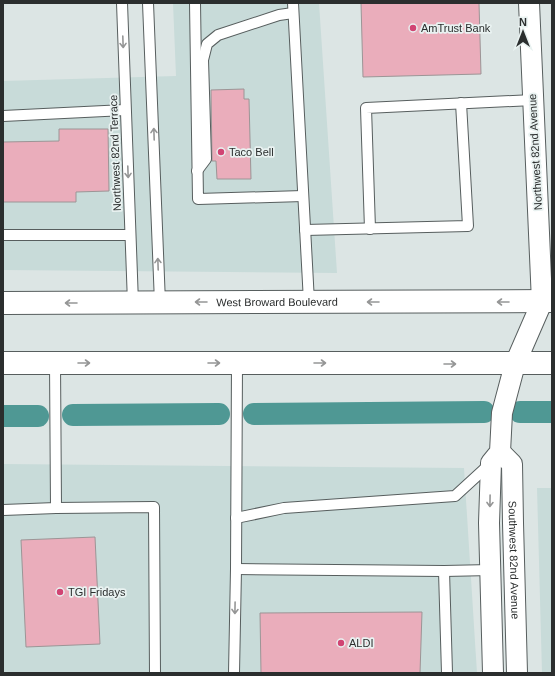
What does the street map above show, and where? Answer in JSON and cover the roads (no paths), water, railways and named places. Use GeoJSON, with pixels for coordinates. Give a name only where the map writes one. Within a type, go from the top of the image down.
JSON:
{"type":"FeatureCollection","features":[{"type":"Feature","properties":{"kind":"main road","name":"West Broward Boulevard"},"geometry":{"type":"LineString","coordinates":[[3,303],[547,301]]}},
{"type":"Feature","properties":{"kind":"main road"},"geometry":{"type":"LineString","coordinates":[[3,363],[552,363]]}},
{"type":"Feature","properties":{"kind":"street","name":"Northwest 82nd Avenue"},"geometry":{"type":"LineString","coordinates":[[529,3],[533,100],[547,301]]}},
{"type":"Feature","properties":{"kind":"street"},"geometry":{"type":"LineString","coordinates":[[494,673],[489,523],[495,457],[502,412],[515,364],[547,301]]}},
{"type":"Feature","properties":{"kind":"street","name":"Southwest 82nd Avenue"},"geometry":{"type":"LineString","coordinates":[[495,457],[512,464],[517,673]]}},
{"type":"Feature","properties":{"kind":"street"},"geometry":{"type":"LineString","coordinates":[[493,648],[516,648]]}},
{"type":"Feature","properties":{"kind":"lane","name":"Northwest 82nd Terrace"},"geometry":{"type":"LineString","coordinates":[[122,3],[133,303]]}},
{"type":"Feature","properties":{"kind":"lane"},"geometry":{"type":"LineString","coordinates":[[148,3],[160,303]]}},
{"type":"Feature","properties":{"kind":"lane"},"geometry":{"type":"LineString","coordinates":[[195,3],[198,199],[303,196]]}},
{"type":"Feature","properties":{"kind":"lane"},"geometry":{"type":"LineString","coordinates":[[197,171],[206,159],[203,60],[207,44],[218,35],[279,15],[293,8],[309,302]]}},
{"type":"Feature","properties":{"kind":"lane"},"geometry":{"type":"LineString","coordinates":[[370,228],[366,108],[533,100]]}},
{"type":"Feature","properties":{"kind":"lane"},"geometry":{"type":"LineString","coordinates":[[305,230],[468,226],[461,104]]}},
{"type":"Feature","properties":{"kind":"lane"},"geometry":{"type":"LineString","coordinates":[[3,116],[125,110]]}},
{"type":"Feature","properties":{"kind":"lane"},"geometry":{"type":"LineString","coordinates":[[3,235],[130,235]]}},
{"type":"Feature","properties":{"kind":"lane"},"geometry":{"type":"LineString","coordinates":[[55,363],[56,508]]}},
{"type":"Feature","properties":{"kind":"lane"},"geometry":{"type":"LineString","coordinates":[[234,673],[237,363]]}},
{"type":"Feature","properties":{"kind":"lane"},"geometry":{"type":"LineString","coordinates":[[236,518],[284,508],[455,496],[495,457]]}},
{"type":"Feature","properties":{"kind":"lane"},"geometry":{"type":"LineString","coordinates":[[3,510],[154,507],[155,673]]}},
{"type":"Feature","properties":{"kind":"lane"},"geometry":{"type":"LineString","coordinates":[[236,569],[490,570]]}},
{"type":"Feature","properties":{"kind":"lane"},"geometry":{"type":"LineString","coordinates":[[444,570],[447,673]]}},
{"type":"Feature","properties":{"kind":"waterway"},"geometry":{"type":"LineString","coordinates":[[254,414],[484,412]]}},
{"type":"Feature","properties":{"kind":"waterway"},"geometry":{"type":"LineString","coordinates":[[520,412],[552,412]]}},
{"type":"Feature","properties":{"kind":"waterway"},"geometry":{"type":"LineString","coordinates":[[73,415],[219,414]]}},
{"type":"Feature","properties":{"kind":"waterway"},"geometry":{"type":"LineString","coordinates":[[3,416],[38,416]]}},
{"type":"Feature","properties":{"kind":"place","name":"AmTrust Bank"},"geometry":{"type":"Point","coordinates":[413,28]}},
{"type":"Feature","properties":{"kind":"place","name":"Taco Bell"},"geometry":{"type":"Point","coordinates":[221,152]}},
{"type":"Feature","properties":{"kind":"place","name":"TGI Fridays"},"geometry":{"type":"Point","coordinates":[60,592]}},
{"type":"Feature","properties":{"kind":"place","name":"ALDI"},"geometry":{"type":"Point","coordinates":[341,643]}}]}
